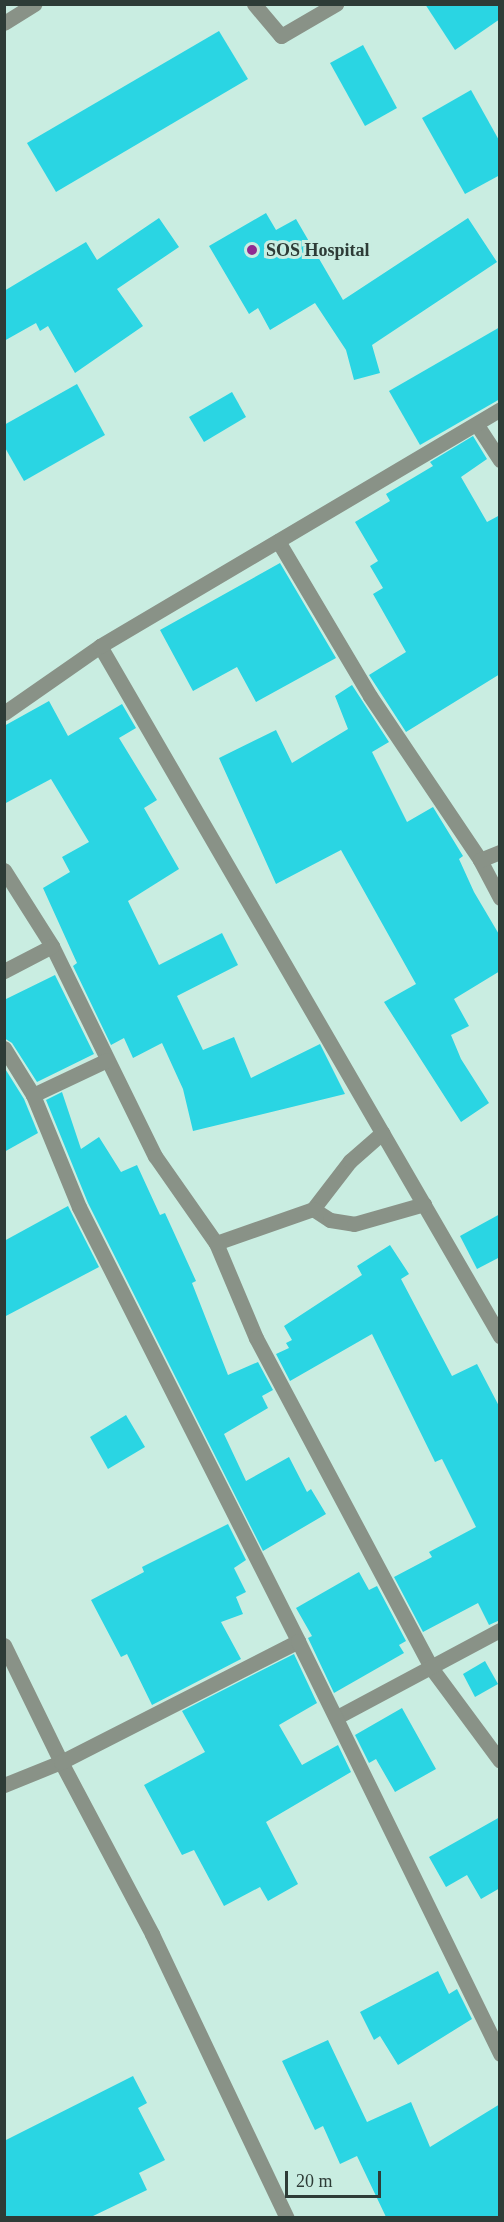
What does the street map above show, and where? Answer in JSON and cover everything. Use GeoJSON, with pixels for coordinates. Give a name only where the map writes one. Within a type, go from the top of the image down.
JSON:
{"type":"FeatureCollection","features":[{"type":"Feature","properties":{"kind":"street"},"geometry":{"type":"LineString","coordinates":[[4,22],[34,4]]}},
{"type":"Feature","properties":{"kind":"street"},"geometry":{"type":"LineString","coordinates":[[254,4],[281,36],[336,4]]}},
{"type":"Feature","properties":{"kind":"street"},"geometry":{"type":"LineString","coordinates":[[4,713],[100,646],[477,425],[500,409]]}},
{"type":"Feature","properties":{"kind":"street"},"geometry":{"type":"LineString","coordinates":[[477,425],[500,460]]}},
{"type":"Feature","properties":{"kind":"street"},"geometry":{"type":"LineString","coordinates":[[278,541],[370,696],[480,860],[500,898]]}},
{"type":"Feature","properties":{"kind":"street"},"geometry":{"type":"LineString","coordinates":[[100,646],[500,1336]]}},
{"type":"Feature","properties":{"kind":"street"},"geometry":{"type":"LineString","coordinates":[[480,860],[500,852]]}},
{"type":"Feature","properties":{"kind":"street"},"geometry":{"type":"LineString","coordinates":[[4,870],[52,946],[155,1156],[216,1243],[256,1338],[432,1669],[500,1761]]}},
{"type":"Feature","properties":{"kind":"street"},"geometry":{"type":"LineString","coordinates":[[4,971],[52,946]]}},
{"type":"Feature","properties":{"kind":"street"},"geometry":{"type":"LineString","coordinates":[[4,1048],[33,1095],[79,1207],[337,1717],[500,2054]]}},
{"type":"Feature","properties":{"kind":"street"},"geometry":{"type":"LineString","coordinates":[[33,1095],[107,1060]]}},
{"type":"Feature","properties":{"kind":"street"},"geometry":{"type":"LineString","coordinates":[[216,1243],[313,1209],[350,1161],[382,1133]]}},
{"type":"Feature","properties":{"kind":"street"},"geometry":{"type":"LineString","coordinates":[[313,1209],[330,1220],[354,1224],[423,1204]]}},
{"type":"Feature","properties":{"kind":"street"},"geometry":{"type":"LineString","coordinates":[[337,1717],[432,1669],[500,1630]]}},
{"type":"Feature","properties":{"kind":"street"},"geometry":{"type":"LineString","coordinates":[[4,1785],[61,1762],[298,1641]]}},
{"type":"Feature","properties":{"kind":"street"},"geometry":{"type":"LineString","coordinates":[[4,1645],[61,1762],[152,1934],[287,2217]]}},
{"type":"Feature","properties":{"kind":"building"},"geometry":{"type":"Polygon","coordinates":[[[425,4],[500,4],[500,19],[455,50],[425,4]]]}},
{"type":"Feature","properties":{"kind":"building"},"geometry":{"type":"Polygon","coordinates":[[[219,31],[248,79],[56,192],[27,143],[219,31]]]}},
{"type":"Feature","properties":{"kind":"building"},"geometry":{"type":"Polygon","coordinates":[[[363,45],[397,108],[365,126],[330,63],[363,45]]]}},
{"type":"Feature","properties":{"kind":"building"},"geometry":{"type":"Polygon","coordinates":[[[471,90],[500,142],[500,175],[465,194],[422,118],[471,90]]]}},
{"type":"Feature","properties":{"kind":"building"},"geometry":{"type":"Polygon","coordinates":[[[266,213],[276,230],[296,219],[343,300],[468,218],[497,262],[372,345],[380,373],[354,380],[346,350],[315,303],[270,330],[258,308],[249,314],[209,246],[266,213]]]}},
{"type":"Feature","properties":{"kind":"building"},"geometry":{"type":"Polygon","coordinates":[[[159,218],[179,247],[117,289],[143,326],[75,373],[48,326],[40,331],[36,323],[4,341],[4,291],[86,242],[97,260],[159,218]]]}},
{"type":"Feature","properties":{"kind":"building"},"geometry":{"type":"Polygon","coordinates":[[[500,327],[500,399],[420,445],[389,391],[500,327]]]}},
{"type":"Feature","properties":{"kind":"building"},"geometry":{"type":"Polygon","coordinates":[[[77,384],[105,435],[24,481],[4,446],[4,425],[77,384]]]}},
{"type":"Feature","properties":{"kind":"building"},"geometry":{"type":"Polygon","coordinates":[[[232,392],[246,417],[204,442],[189,417],[232,392]]]}},
{"type":"Feature","properties":{"kind":"building"},"geometry":{"type":"Polygon","coordinates":[[[473,436],[487,459],[461,477],[487,522],[500,515],[500,674],[406,732],[369,675],[406,652],[373,594],[383,588],[370,566],[378,561],[355,522],[390,501],[386,494],[433,466],[430,462],[473,436]]]}},
{"type":"Feature","properties":{"kind":"building"},"geometry":{"type":"Polygon","coordinates":[[[280,563],[336,658],[256,702],[237,667],[193,691],[160,630],[280,563]]]}},
{"type":"Feature","properties":{"kind":"building"},"geometry":{"type":"Polygon","coordinates":[[[352,685],[389,742],[372,752],[407,822],[433,807],[463,856],[459,859],[474,892],[500,936],[500,971],[454,999],[469,1026],[451,1035],[461,1059],[489,1103],[461,1122],[384,1002],[416,984],[341,850],[276,884],[219,758],[276,730],[292,763],[348,729],[335,696],[352,685]]]}},
{"type":"Feature","properties":{"kind":"building"},"geometry":{"type":"Polygon","coordinates":[[[49,701],[68,736],[122,704],[136,728],[119,738],[157,800],[144,808],[179,869],[128,901],[159,965],[222,933],[238,965],[177,996],[203,1050],[234,1037],[251,1078],[320,1044],[345,1094],[193,1131],[183,1089],[162,1043],[133,1058],[124,1038],[111,1045],[73,966],[77,963],[43,888],[70,872],[62,857],[89,842],[51,779],[4,804],[4,726],[49,701]]]}},
{"type":"Feature","properties":{"kind":"building"},"geometry":{"type":"Polygon","coordinates":[[[55,975],[94,1054],[37,1082],[12,1043],[4,1038],[4,1000],[55,975]]]}},
{"type":"Feature","properties":{"kind":"building"},"geometry":{"type":"Polygon","coordinates":[[[4,1067],[24,1099],[38,1133],[4,1152],[4,1067]]]}},
{"type":"Feature","properties":{"kind":"building"},"geometry":{"type":"Polygon","coordinates":[[[62,1092],[81,1149],[99,1137],[121,1172],[137,1165],[160,1215],[165,1213],[196,1281],[192,1283],[228,1375],[258,1362],[273,1390],[262,1396],[268,1408],[224,1434],[246,1481],[289,1457],[307,1492],[311,1489],[326,1514],[263,1551],[88,1203],[46,1100],[62,1092]]]}},
{"type":"Feature","properties":{"kind":"building"},"geometry":{"type":"Polygon","coordinates":[[[68,1206],[99,1267],[4,1317],[4,1241],[68,1206]]]}},
{"type":"Feature","properties":{"kind":"building"},"geometry":{"type":"Polygon","coordinates":[[[500,1214],[500,1257],[477,1269],[460,1236],[500,1214]]]}},
{"type":"Feature","properties":{"kind":"building"},"geometry":{"type":"Polygon","coordinates":[[[390,1245],[409,1274],[401,1279],[452,1376],[477,1364],[500,1408],[500,1620],[489,1625],[478,1603],[423,1632],[394,1577],[432,1557],[429,1552],[476,1527],[442,1459],[435,1462],[372,1334],[290,1381],[276,1354],[289,1348],[286,1343],[292,1340],[284,1326],[362,1275],[357,1266],[390,1245]]]}},
{"type":"Feature","properties":{"kind":"building"},"geometry":{"type":"Polygon","coordinates":[[[126,1415],[145,1447],[108,1469],[90,1437],[126,1415]]]}},
{"type":"Feature","properties":{"kind":"building"},"geometry":{"type":"Polygon","coordinates":[[[228,1524],[246,1560],[234,1568],[246,1592],[236,1597],[243,1614],[221,1622],[241,1659],[152,1705],[127,1654],[121,1657],[91,1600],[144,1572],[142,1567],[228,1524]]]}},
{"type":"Feature","properties":{"kind":"building"},"geometry":{"type":"Polygon","coordinates":[[[359,1572],[369,1590],[377,1586],[406,1641],[399,1645],[404,1653],[334,1693],[308,1638],[312,1636],[296,1608],[359,1572]]]}},
{"type":"Feature","properties":{"kind":"building"},"geometry":{"type":"Polygon","coordinates":[[[294,1654],[317,1703],[279,1725],[302,1765],[338,1745],[351,1772],[266,1822],[298,1884],[268,1901],[260,1887],[224,1906],[194,1850],[182,1855],[144,1785],[205,1752],[182,1711],[294,1654]]]}},
{"type":"Feature","properties":{"kind":"building"},"geometry":{"type":"Polygon","coordinates":[[[485,1661],[498,1684],[475,1697],[463,1674],[485,1661]]]}},
{"type":"Feature","properties":{"kind":"building"},"geometry":{"type":"Polygon","coordinates":[[[402,1708],[436,1769],[395,1792],[376,1759],[369,1763],[355,1735],[402,1708]]]}},
{"type":"Feature","properties":{"kind":"building"},"geometry":{"type":"Polygon","coordinates":[[[500,1817],[500,1888],[481,1899],[467,1875],[446,1887],[429,1857],[500,1817]]]}},
{"type":"Feature","properties":{"kind":"building"},"geometry":{"type":"Polygon","coordinates":[[[438,1971],[449,1994],[457,1989],[472,2019],[398,2065],[380,2036],[374,2040],[360,2012],[438,1971]]]}},
{"type":"Feature","properties":{"kind":"building"},"geometry":{"type":"Polygon","coordinates":[[[328,2040],[367,2122],[411,2102],[430,2147],[500,2104],[500,2217],[386,2217],[357,2156],[340,2164],[323,2126],[315,2130],[282,2061],[328,2040]]]}},
{"type":"Feature","properties":{"kind":"building"},"geometry":{"type":"Polygon","coordinates":[[[133,2076],[147,2103],[138,2108],[165,2160],[139,2173],[147,2190],[91,2217],[4,2217],[4,2141],[133,2076]]]}},
{"type":"Feature","properties":{"kind":"place","name":"SOS Hospital"},"geometry":{"type":"Point","coordinates":[252,250]}}]}
